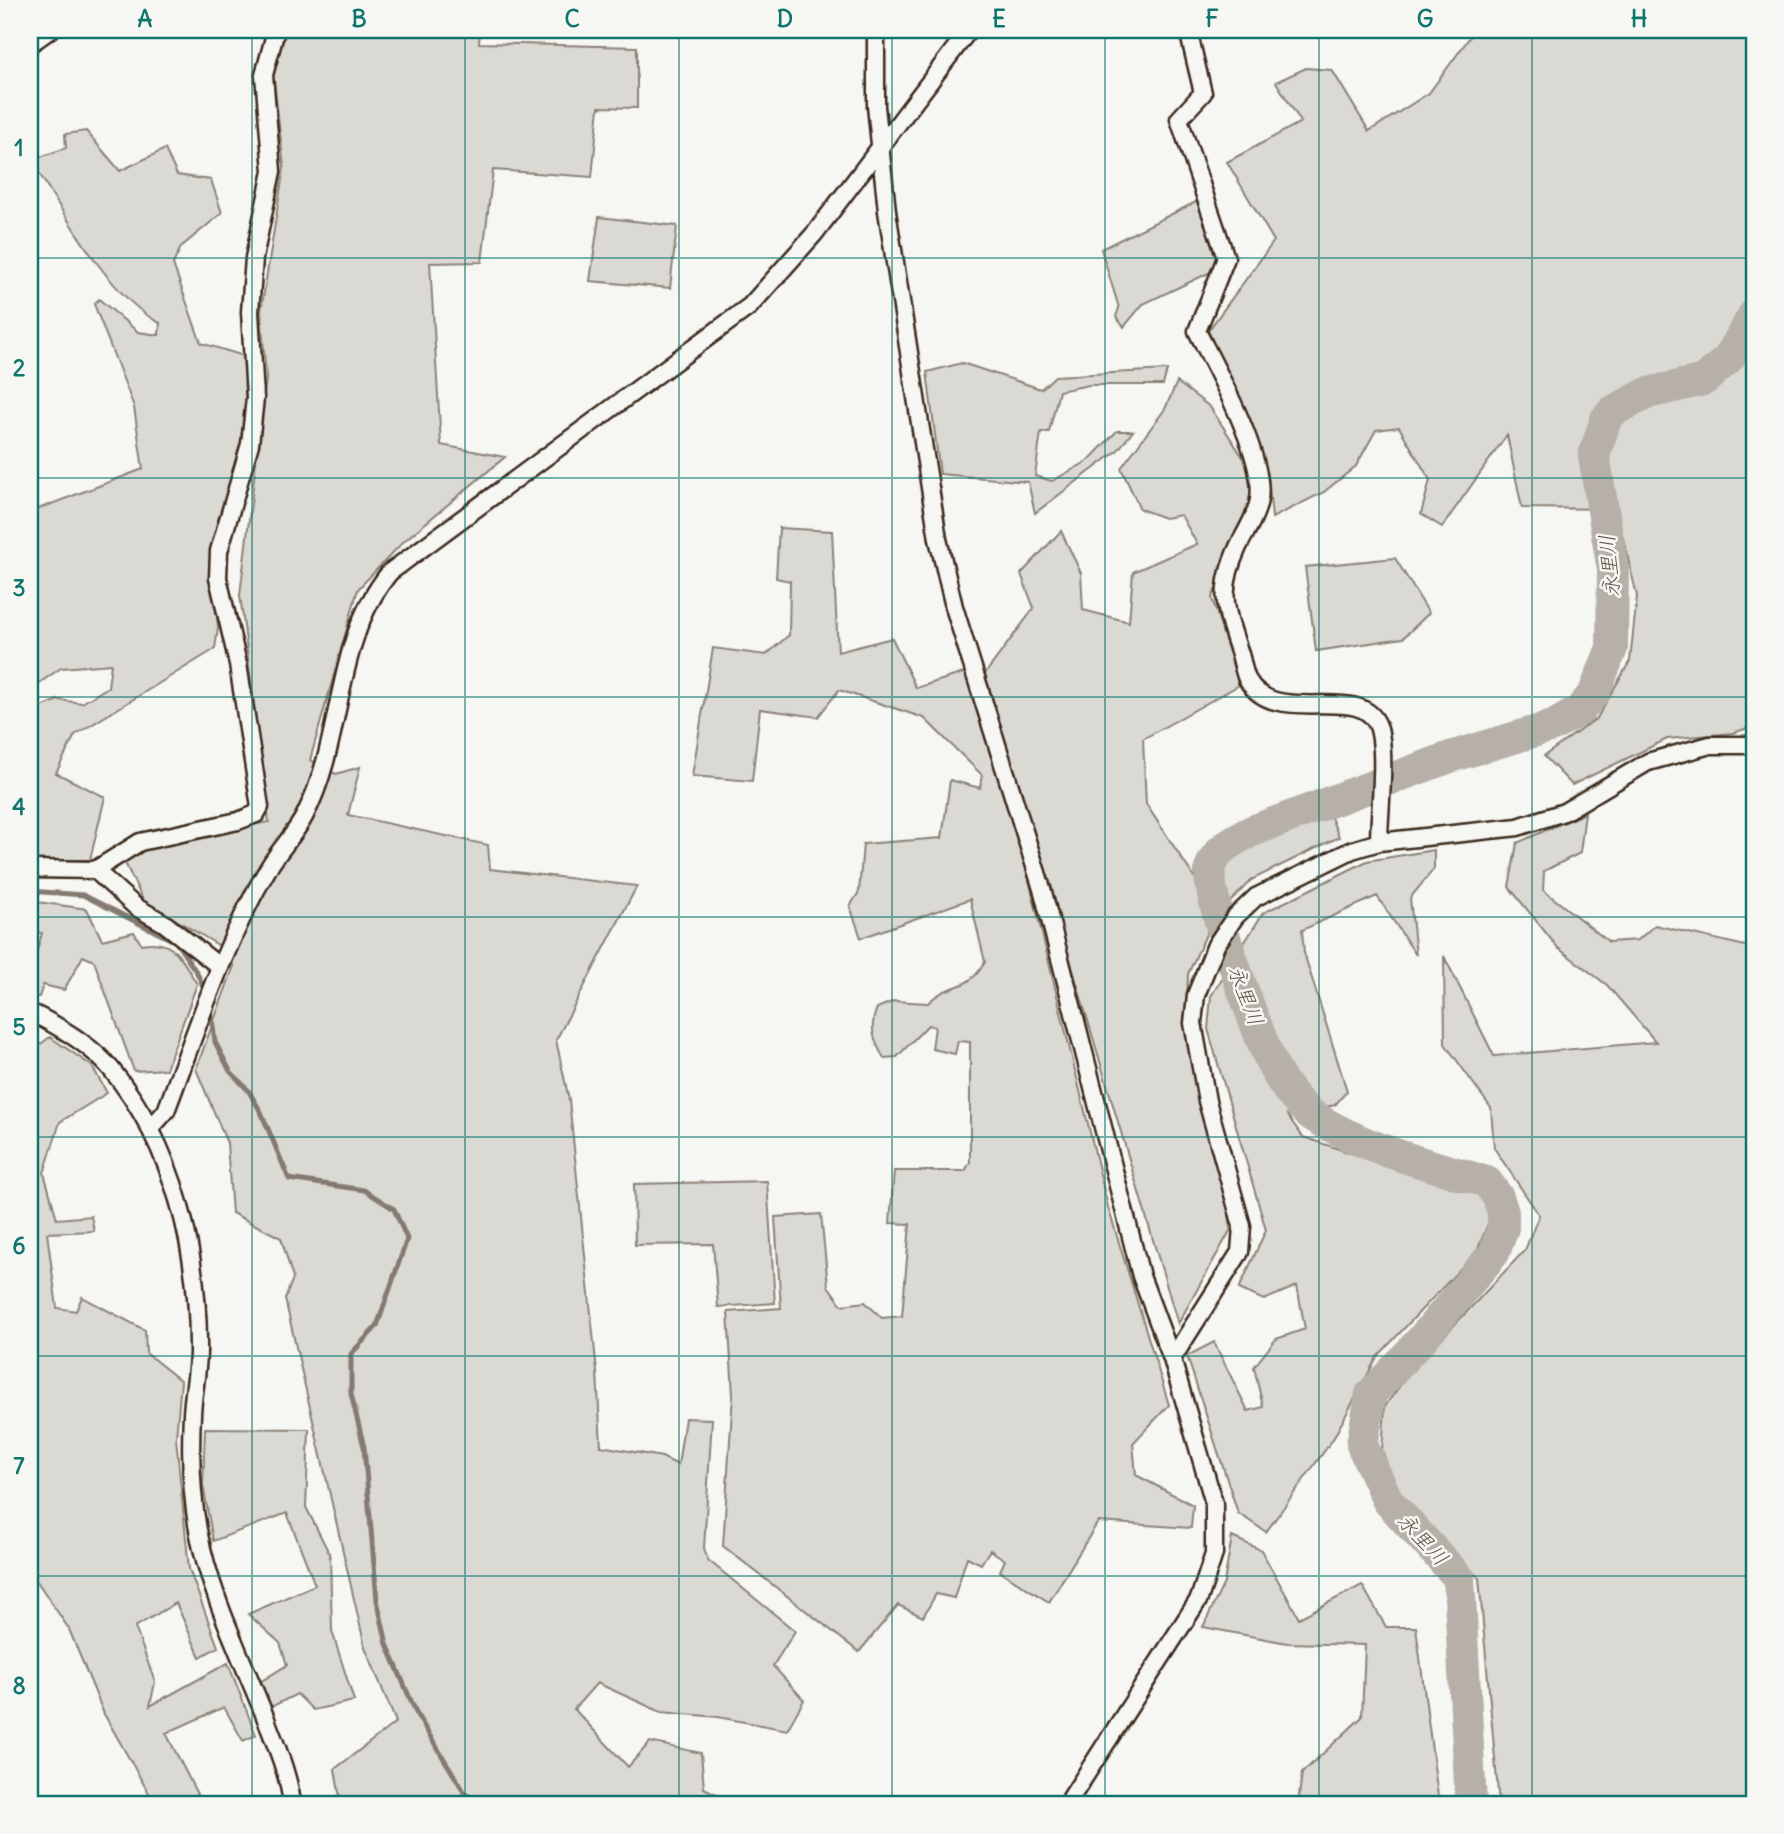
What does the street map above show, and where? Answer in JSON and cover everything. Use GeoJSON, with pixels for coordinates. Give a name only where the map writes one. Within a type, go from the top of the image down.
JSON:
{"type":"FeatureCollection","features":[{"type":"Feature","properties":{"kind":"street"},"geometry":{"type":"LineString","coordinates":[[30,44],[50,30]]}},
{"type":"Feature","properties":{"kind":"street"},"geometry":{"type":"LineString","coordinates":[[30,869],[95,870],[140,842],[238,821],[256,814],[260,807],[238,664],[218,578],[219,551],[250,444],[254,409],[250,312],[253,271],[273,156],[264,75],[276,30]]}},
{"type":"Feature","properties":{"kind":"street"},"geometry":{"type":"LineString","coordinates":[[876,30],[876,106],[887,211],[939,539],[954,607],[1043,892],[1140,1276],[1172,1359],[1214,1503],[1216,1526],[1211,1565],[1199,1599],[1067,1804]]}},
{"type":"Feature","properties":{"kind":"street"},"geometry":{"type":"LineString","coordinates":[[150,1129],[166,1111],[220,967],[269,866],[305,815],[325,756],[355,631],[373,592],[390,572],[750,306],[784,271],[969,30]]}},
{"type":"Feature","properties":{"kind":"street"},"geometry":{"type":"LineString","coordinates":[[1188,30],[1203,93],[1179,119],[1226,258],[1197,331],[1231,400],[1257,467],[1259,483],[1259,500],[1225,580],[1225,610],[1248,680],[1262,695],[1281,704],[1354,706],[1367,710],[1379,729],[1379,842]]}},
{"type":"Feature","properties":{"kind":"street"},"geometry":{"type":"LineString","coordinates":[[1172,1359],[1240,1252],[1243,1240],[1242,1226],[1207,1101],[1193,1023],[1196,995],[1216,945],[1236,917],[1256,897],[1352,850],[1379,842],[1518,827],[1564,812],[1648,762],[1710,745],[1754,745]]}},
{"type":"Feature","properties":{"kind":"street"},"geometry":{"type":"LineString","coordinates":[[95,870],[136,907],[164,923],[220,967]]}},
{"type":"Feature","properties":{"kind":"street"},"geometry":{"type":"LineString","coordinates":[[30,1012],[51,1022],[93,1051],[111,1070],[150,1129],[184,1219],[198,1294],[198,1355],[192,1413],[192,1487],[198,1532],[221,1606],[275,1743],[292,1804]]}},
{"type":"Feature","properties":{"kind":"shaded area"},"geometry":{"type":"Polygon","coordinates":[[[286,30],[480,30],[479,43],[637,47],[637,108],[599,107],[592,177],[493,170],[482,262],[430,263],[441,445],[505,457],[404,541],[358,589],[310,760],[336,774],[360,767],[348,815],[488,845],[490,869],[637,886],[556,1040],[569,1100],[597,1372],[601,1446],[662,1457],[678,1465],[685,1418],[712,1419],[704,1548],[708,1560],[795,1631],[773,1666],[804,1700],[787,1730],[718,1717],[661,1712],[597,1683],[574,1709],[628,1767],[650,1742],[701,1753],[704,1788],[736,1804],[341,1804],[335,1769],[396,1722],[365,1647],[285,1299],[293,1278],[281,1238],[232,1213],[227,1143],[196,1069],[234,966],[218,945],[143,900],[125,863],[137,847],[269,822],[240,595],[266,378],[261,311],[284,167],[273,74],[277,50],[286,30]]]}},
{"type":"Feature","properties":{"kind":"shaded area"},"geometry":{"type":"Polygon","coordinates":[[[1475,30],[1754,30],[1754,726],[1733,733],[1667,739],[1572,785],[1544,756],[1597,718],[1630,661],[1637,596],[1616,509],[1522,508],[1507,435],[1442,527],[1421,514],[1430,480],[1399,427],[1376,430],[1356,466],[1324,492],[1272,518],[1268,475],[1208,331],[1274,241],[1227,162],[1301,122],[1276,82],[1306,68],[1332,70],[1369,131],[1429,93],[1475,30]]]}},
{"type":"Feature","properties":{"kind":"shaded area"},"geometry":{"type":"Polygon","coordinates":[[[86,131],[120,171],[165,149],[177,175],[211,180],[222,213],[181,247],[173,264],[201,343],[244,356],[247,419],[238,463],[210,554],[218,628],[215,649],[75,735],[56,773],[105,797],[90,860],[30,860],[30,712],[58,700],[82,703],[108,687],[111,664],[61,668],[32,688],[30,521],[33,511],[143,469],[134,407],[94,304],[99,299],[138,332],[159,335],[160,323],[141,311],[105,274],[31,160],[66,148],[65,134],[86,131]]]}},
{"type":"Feature","properties":{"kind":"shaded area"},"geometry":{"type":"Polygon","coordinates":[[[1200,200],[1218,257],[1211,272],[1143,304],[1124,327],[1116,317],[1119,308],[1101,249],[1200,200]]]}},
{"type":"Feature","properties":{"kind":"shaded area"},"geometry":{"type":"Polygon","coordinates":[[[599,217],[677,226],[670,288],[590,281],[599,217]]]}},
{"type":"Feature","properties":{"kind":"shaded area"},"geometry":{"type":"Polygon","coordinates":[[[962,363],[1041,389],[1055,376],[1167,370],[1163,385],[1089,385],[1059,391],[1049,432],[1041,432],[1035,476],[1052,481],[1088,461],[1117,431],[1133,431],[1117,451],[1035,513],[1028,482],[940,474],[927,372],[962,363]]]}},
{"type":"Feature","properties":{"kind":"shaded area"},"geometry":{"type":"Polygon","coordinates":[[[1177,382],[1210,407],[1246,462],[1253,499],[1212,598],[1239,685],[1143,739],[1146,804],[1194,877],[1218,871],[1229,856],[1330,815],[1339,837],[1251,880],[1212,921],[1188,974],[1186,1037],[1227,1198],[1231,1229],[1178,1324],[985,674],[1034,608],[1021,574],[1061,531],[1081,573],[1083,610],[1129,622],[1133,572],[1197,544],[1181,515],[1165,518],[1140,509],[1121,468],[1165,409],[1177,382]]]}},
{"type":"Feature","properties":{"kind":"shaded area"},"geometry":{"type":"Polygon","coordinates":[[[779,528],[832,531],[838,652],[892,638],[916,688],[967,672],[1025,863],[1108,1207],[1169,1405],[1133,1443],[1136,1475],[1193,1505],[1191,1528],[1098,1522],[1049,1602],[1000,1571],[1005,1560],[990,1550],[981,1564],[967,1557],[954,1598],[936,1594],[923,1617],[898,1605],[859,1652],[723,1546],[733,1395],[728,1312],[781,1308],[775,1217],[821,1214],[828,1286],[842,1305],[865,1302],[882,1318],[902,1316],[910,1224],[890,1223],[894,1171],[965,1171],[970,1162],[970,1042],[958,1041],[955,1054],[932,1049],[935,1027],[928,1025],[897,1057],[884,1058],[873,1033],[873,1021],[877,1008],[894,1001],[928,1003],[936,996],[971,979],[985,962],[970,899],[861,938],[850,906],[859,892],[863,844],[942,838],[950,780],[980,788],[982,775],[924,718],[839,690],[818,717],[760,709],[752,781],[692,776],[713,648],[766,655],[789,635],[790,581],[776,578],[779,528]]]}},
{"type":"Feature","properties":{"kind":"shaded area"},"geometry":{"type":"Polygon","coordinates":[[[1395,558],[1429,613],[1403,638],[1316,651],[1305,567],[1395,558]]]}},
{"type":"Feature","properties":{"kind":"shaded area"},"geometry":{"type":"Polygon","coordinates":[[[1585,813],[1580,853],[1544,871],[1543,890],[1609,942],[1638,940],[1655,925],[1754,948],[1754,1804],[1499,1804],[1479,1578],[1423,1528],[1395,1488],[1382,1450],[1385,1406],[1410,1372],[1525,1250],[1539,1215],[1494,1148],[1491,1108],[1445,1044],[1444,956],[1494,1056],[1656,1042],[1607,985],[1558,948],[1509,887],[1517,843],[1585,813]]]}},
{"type":"Feature","properties":{"kind":"shaded area"},"geometry":{"type":"Polygon","coordinates":[[[1434,850],[1434,869],[1410,898],[1416,955],[1377,896],[1302,930],[1304,953],[1347,1091],[1335,1105],[1287,1115],[1303,1137],[1460,1190],[1484,1195],[1491,1216],[1477,1251],[1377,1357],[1333,1439],[1266,1532],[1238,1513],[1187,1356],[1214,1342],[1248,1411],[1263,1407],[1254,1367],[1276,1339],[1305,1329],[1297,1286],[1264,1300],[1239,1289],[1266,1230],[1208,1029],[1211,996],[1263,913],[1367,861],[1434,850]]]}},
{"type":"Feature","properties":{"kind":"shaded area"},"geometry":{"type":"Polygon","coordinates":[[[30,901],[87,909],[102,940],[134,932],[141,944],[161,944],[169,947],[181,958],[197,984],[166,1069],[134,1071],[94,961],[83,956],[64,990],[43,985],[39,997],[30,996],[30,975],[42,933],[30,931],[30,901]]]}},
{"type":"Feature","properties":{"kind":"shaded area"},"geometry":{"type":"Polygon","coordinates":[[[50,1037],[92,1066],[107,1093],[60,1122],[44,1173],[57,1219],[91,1216],[94,1231],[47,1233],[57,1308],[76,1311],[82,1297],[145,1330],[146,1353],[181,1381],[176,1438],[189,1569],[218,1647],[200,1657],[176,1603],[135,1627],[155,1682],[150,1706],[228,1663],[256,1735],[243,1741],[224,1707],[166,1733],[202,1804],[155,1804],[104,1714],[69,1629],[30,1571],[30,1048],[34,1049],[50,1037]]]}},
{"type":"Feature","properties":{"kind":"shaded area"},"geometry":{"type":"Polygon","coordinates":[[[767,1181],[775,1303],[718,1307],[713,1244],[635,1245],[634,1184],[767,1181]]]}},
{"type":"Feature","properties":{"kind":"shaded area"},"geometry":{"type":"Polygon","coordinates":[[[205,1428],[309,1429],[306,1507],[330,1555],[332,1631],[354,1701],[313,1710],[297,1694],[271,1707],[260,1682],[287,1665],[280,1643],[248,1614],[315,1585],[287,1513],[213,1541],[203,1485],[205,1428]]]}},
{"type":"Feature","properties":{"kind":"shaded area"},"geometry":{"type":"Polygon","coordinates":[[[1232,1537],[1261,1550],[1299,1618],[1362,1585],[1386,1627],[1416,1627],[1439,1804],[1298,1804],[1302,1773],[1362,1717],[1365,1645],[1287,1643],[1203,1627],[1224,1583],[1232,1537]]]}},
{"type":"Feature","properties":{"kind":"waterway","name":"永里川"},"geometry":{"type":"LineString","coordinates":[[1471,1804],[1459,1578],[1388,1501],[1362,1445],[1371,1394],[1421,1340],[1494,1253],[1503,1228],[1503,1212],[1498,1197],[1487,1182],[1398,1155],[1354,1138],[1313,1116],[1296,1100],[1273,1066],[1246,998],[1215,905],[1210,869],[1221,850],[1252,831],[1450,757],[1553,726],[1579,711],[1594,693],[1612,648],[1613,570],[1594,456],[1606,419],[1613,411],[1648,393],[1704,380],[1729,358],[1754,314]]}},
{"type":"Feature","properties":{"kind":"waterway"},"geometry":{"type":"LineString","coordinates":[[30,891],[83,895],[176,942],[197,973],[206,993]]}},
{"type":"Feature","properties":{"kind":"waterway"},"geometry":{"type":"LineString","coordinates":[[210,1002],[215,1042],[230,1071],[248,1090],[261,1112],[289,1179],[364,1190],[394,1209],[407,1239],[377,1326],[351,1354],[351,1394],[364,1447],[377,1600],[387,1644],[417,1715],[465,1793],[480,1804]]}}]}
